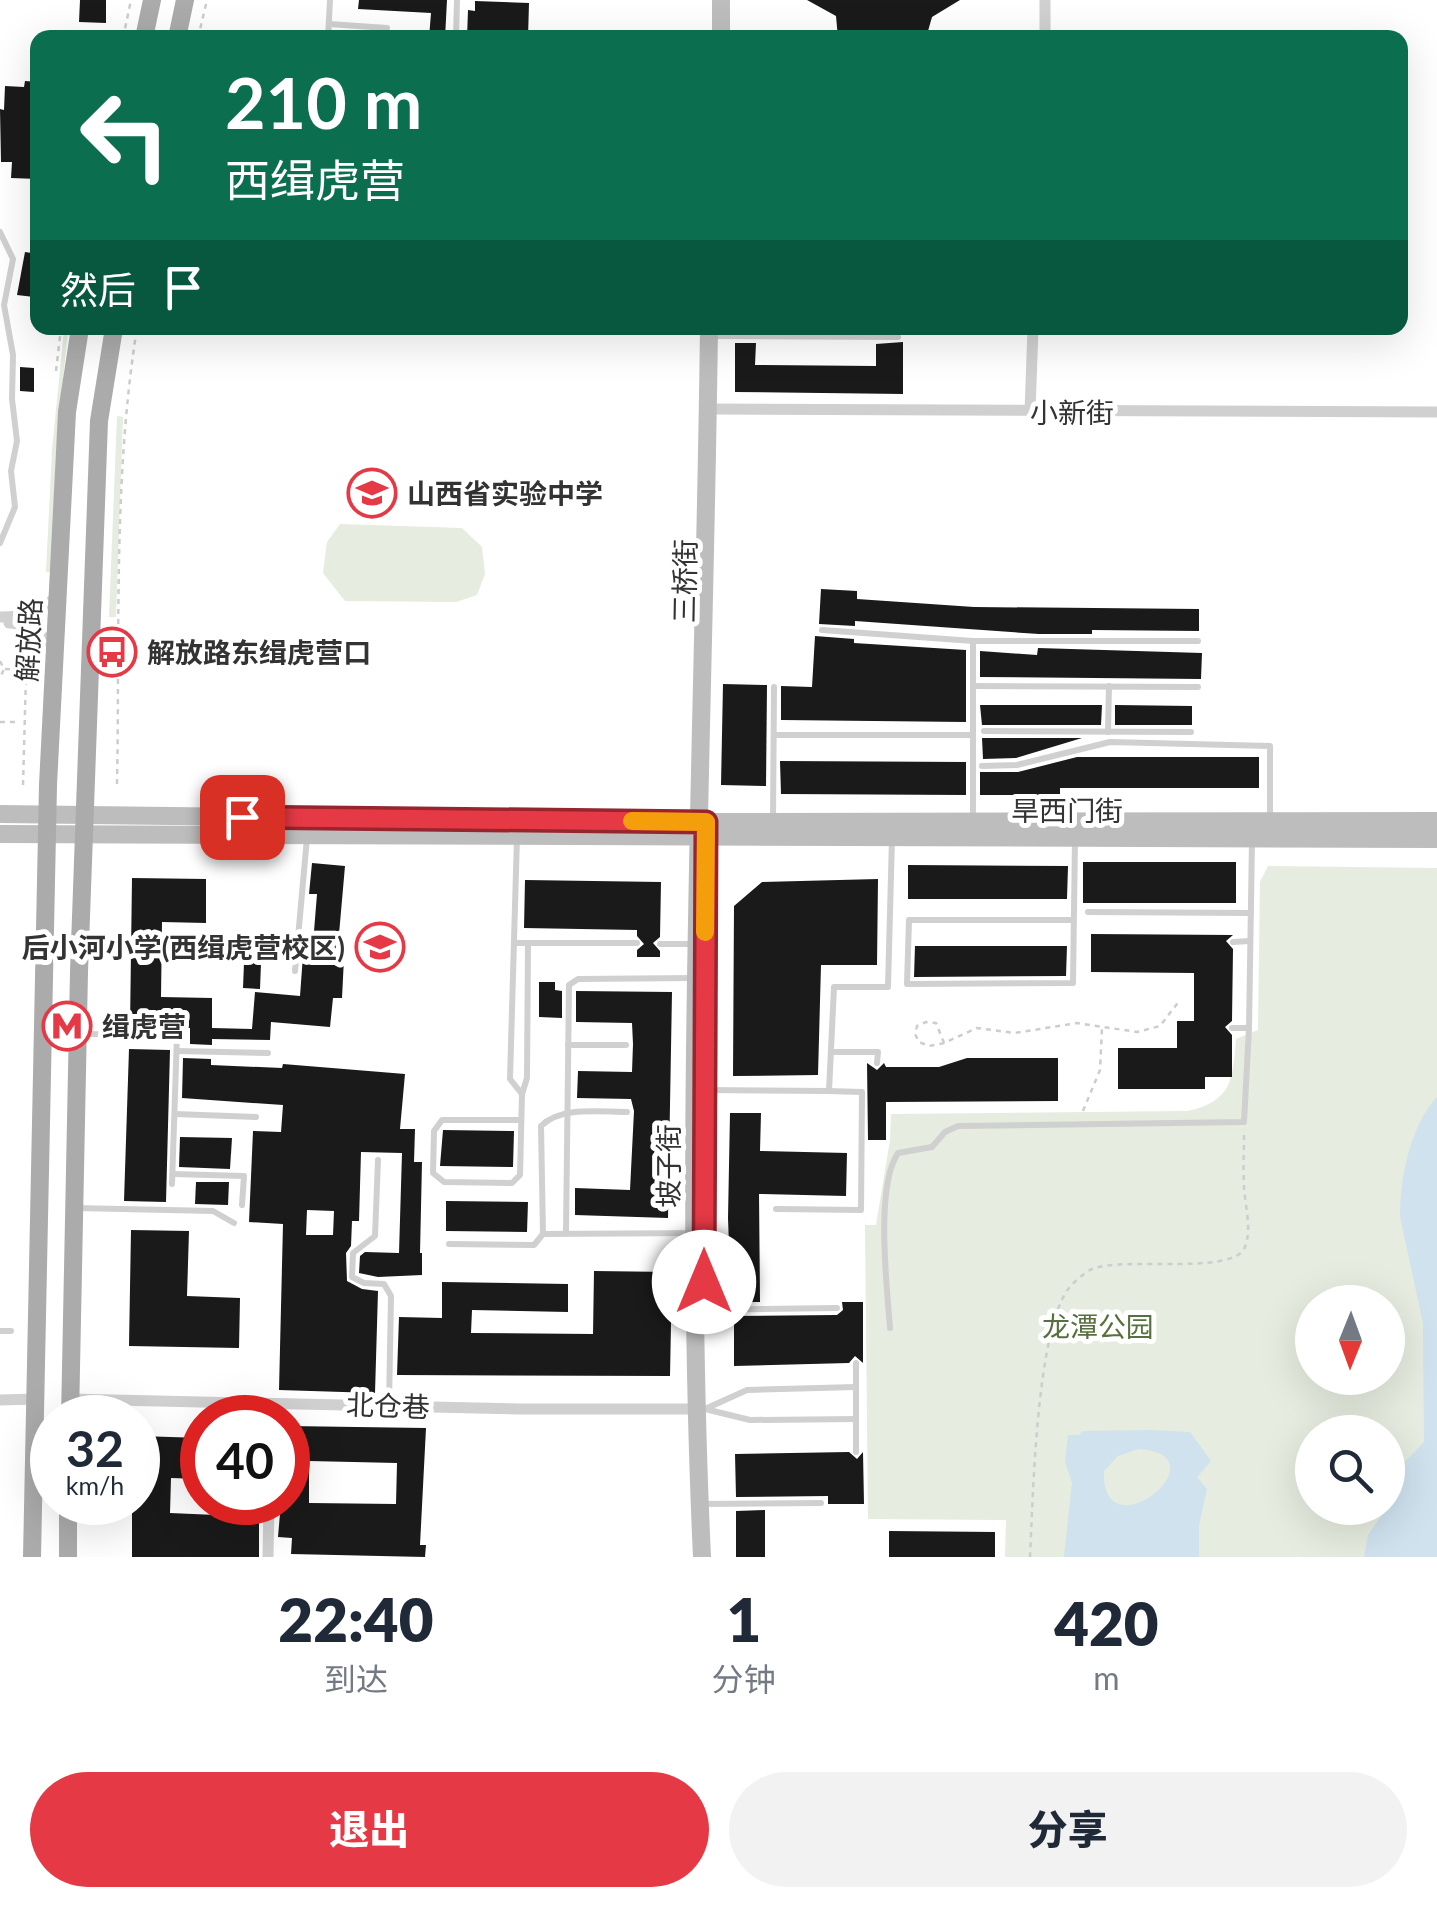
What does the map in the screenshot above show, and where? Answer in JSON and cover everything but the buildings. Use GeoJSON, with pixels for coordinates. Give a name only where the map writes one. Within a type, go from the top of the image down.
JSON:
{"type":"FeatureCollection","features":[{"type":"Feature","properties":{"kind":"main road"},"geometry":{"type":"LineString","coordinates":[[146,30],[152,0]]}},
{"type":"Feature","properties":{"kind":"main road"},"geometry":{"type":"LineString","coordinates":[[179,30],[185,0]]}},
{"type":"Feature","properties":{"kind":"main road"},"geometry":{"type":"LineString","coordinates":[[712,0],[712,30]]}},
{"type":"Feature","properties":{"kind":"main road"},"geometry":{"type":"LineString","coordinates":[[720,30],[721,0]]}},
{"type":"Feature","properties":{"kind":"main road","name":"解放路"},"geometry":{"type":"LineString","coordinates":[[36,1395],[47,834],[67,412],[79,335]]}},
{"type":"Feature","properties":{"kind":"main road"},"geometry":{"type":"LineString","coordinates":[[70,1395],[99,421],[113,335]]}},
{"type":"Feature","properties":{"kind":"main road","name":"三桥街"},"geometry":{"type":"LineString","coordinates":[[701,829],[713,335]]}},
{"type":"Feature","properties":{"kind":"main road"},"geometry":{"type":"LineString","coordinates":[[0,814],[701,829]]}},
{"type":"Feature","properties":{"kind":"main road","name":"旱西门街"},"geometry":{"type":"LineString","coordinates":[[701,829],[773,822],[1437,821]]}},
{"type":"Feature","properties":{"kind":"main road"},"geometry":{"type":"LineString","coordinates":[[0,834],[517,836],[701,829]]}},
{"type":"Feature","properties":{"kind":"main road","name":"旱西门街"},"geometry":{"type":"LineString","coordinates":[[701,829],[892,837],[1437,839]]}},
{"type":"Feature","properties":{"kind":"main road","name":"坡子街"},"geometry":{"type":"LineString","coordinates":[[701,829],[702,1557]]}},
{"type":"Feature","properties":{"kind":"main road","name":"坡子街"},"geometry":{"type":"LineString","coordinates":[[700,978],[704,1090],[700,1233]]}},
{"type":"Feature","properties":{"kind":"main road","name":"坡子街"},"geometry":{"type":"LineString","coordinates":[[704,1504],[711,1557]]}},
{"type":"Feature","properties":{"kind":"main road","name":"解放路"},"geometry":{"type":"LineString","coordinates":[[32,1557],[33,1525]]}},
{"type":"Feature","properties":{"kind":"main road"},"geometry":{"type":"LineString","coordinates":[[68,1525],[68,1557]]}},
{"type":"Feature","properties":{"kind":"street"},"geometry":{"type":"LineString","coordinates":[[1044,30],[1046,0]]}},
{"type":"Feature","properties":{"kind":"street"},"geometry":{"type":"LineString","coordinates":[[1030,412],[1034,335]]}},
{"type":"Feature","properties":{"kind":"street","name":"小新街"},"geometry":{"type":"LineString","coordinates":[[712,409],[1437,412]]}},
{"type":"Feature","properties":{"kind":"street"},"geometry":{"type":"LineString","coordinates":[[0,620],[41,612],[58,594]]}},
{"type":"Feature","properties":{"kind":"street"},"geometry":{"type":"LineString","coordinates":[[0,620],[40,631],[55,649]]}},
{"type":"Feature","properties":{"kind":"street"},"geometry":{"type":"LineString","coordinates":[[0,1400],[30,1399]]}},
{"type":"Feature","properties":{"kind":"street","name":"北仓巷"},"geometry":{"type":"LineString","coordinates":[[310,1403],[701,1409]]}},
{"type":"Feature","properties":{"kind":"street"},"geometry":{"type":"LineString","coordinates":[[268,1557],[269,1525]]}},
{"type":"Feature","properties":{"kind":"lane"},"geometry":{"type":"LineString","coordinates":[[329,30],[330,0]]}},
{"type":"Feature","properties":{"kind":"lane"},"geometry":{"type":"LineString","coordinates":[[456,30],[457,0]]}},
{"type":"Feature","properties":{"kind":"lane"},"geometry":{"type":"LineString","coordinates":[[329,24],[387,28]]}},
{"type":"Feature","properties":{"kind":"lane"},"geometry":{"type":"LineString","coordinates":[[0,232],[13,259],[2,305],[12,355],[17,441],[11,472],[15,507],[0,543]]}},
{"type":"Feature","properties":{"kind":"lane"},"geometry":{"type":"LineString","coordinates":[[824,335],[898,337]]}},
{"type":"Feature","properties":{"kind":"lane"},"geometry":{"type":"LineString","coordinates":[[822,630],[972,641],[1198,641]]}},
{"type":"Feature","properties":{"kind":"lane"},"geometry":{"type":"LineString","coordinates":[[972,641],[973,822]]}},
{"type":"Feature","properties":{"kind":"lane"},"geometry":{"type":"LineString","coordinates":[[973,686],[1198,686]]}},
{"type":"Feature","properties":{"kind":"lane"},"geometry":{"type":"LineString","coordinates":[[1108,686],[1108,732]]}},
{"type":"Feature","properties":{"kind":"lane"},"geometry":{"type":"LineString","coordinates":[[773,822],[774,687]]}},
{"type":"Feature","properties":{"kind":"lane"},"geometry":{"type":"LineString","coordinates":[[984,731],[1192,732]]}},
{"type":"Feature","properties":{"kind":"lane"},"geometry":{"type":"LineString","coordinates":[[774,735],[973,735]]}},
{"type":"Feature","properties":{"kind":"lane"},"geometry":{"type":"LineString","coordinates":[[982,766],[1017,765],[1110,742],[1270,746],[1270,821]]}},
{"type":"Feature","properties":{"kind":"lane"},"geometry":{"type":"LineString","coordinates":[[296,971],[308,835]]}},
{"type":"Feature","properties":{"kind":"lane"},"geometry":{"type":"LineString","coordinates":[[517,836],[510,1079],[522,1094]]}},
{"type":"Feature","properties":{"kind":"lane"},"geometry":{"type":"LineString","coordinates":[[826,1090],[834,987],[888,986],[892,837]]}},
{"type":"Feature","properties":{"kind":"lane"},"geometry":{"type":"LineString","coordinates":[[1074,920],[909,920],[907,984],[1073,984],[1074,920],[1075,838]]}},
{"type":"Feature","properties":{"kind":"lane"},"geometry":{"type":"LineString","coordinates":[[890,1328],[885,1221],[892,1162],[898,1153],[932,1147],[945,1132],[958,1126],[1244,1122],[1252,838]]}},
{"type":"Feature","properties":{"kind":"lane"},"geometry":{"type":"LineString","coordinates":[[1088,912],[1251,913]]}},
{"type":"Feature","properties":{"kind":"lane"},"geometry":{"type":"LineString","coordinates":[[1233,942],[1250,941]]}},
{"type":"Feature","properties":{"kind":"lane"},"geometry":{"type":"LineString","coordinates":[[515,943],[637,944]]}},
{"type":"Feature","properties":{"kind":"lane"},"geometry":{"type":"LineString","coordinates":[[521,1120],[442,1120],[434,1131],[434,1173],[444,1182],[512,1183],[520,1175],[522,1094],[527,1078],[528,943]]}},
{"type":"Feature","properties":{"kind":"lane"},"geometry":{"type":"LineString","coordinates":[[660,944],[701,944]]}},
{"type":"Feature","properties":{"kind":"lane"},"geometry":{"type":"LineString","coordinates":[[566,1233],[569,986],[578,979],[700,978]]}},
{"type":"Feature","properties":{"kind":"lane"},"geometry":{"type":"LineString","coordinates":[[1232,1028],[1249,1028]]}},
{"type":"Feature","properties":{"kind":"lane"},"geometry":{"type":"LineString","coordinates":[[78,1034],[178,1035],[172,1184]]}},
{"type":"Feature","properties":{"kind":"lane"},"geometry":{"type":"LineString","coordinates":[[568,1045],[626,1045]]}},
{"type":"Feature","properties":{"kind":"lane"},"geometry":{"type":"LineString","coordinates":[[177,1051],[268,1054]]}},
{"type":"Feature","properties":{"kind":"lane"},"geometry":{"type":"LineString","coordinates":[[831,1052],[878,1052],[878,1063]]}},
{"type":"Feature","properties":{"kind":"lane"},"geometry":{"type":"LineString","coordinates":[[704,1090],[862,1092],[862,1210],[776,1209]]}},
{"type":"Feature","properties":{"kind":"lane"},"geometry":{"type":"LineString","coordinates":[[449,1244],[534,1245],[543,1234],[541,1126],[550,1117],[568,1113],[627,1112]]}},
{"type":"Feature","properties":{"kind":"lane"},"geometry":{"type":"LineString","coordinates":[[175,1114],[256,1117]]}},
{"type":"Feature","properties":{"kind":"lane"},"geometry":{"type":"LineString","coordinates":[[378,1160],[376,1236],[352,1253],[352,1277],[364,1283],[384,1284],[391,1296],[389,1406]]}},
{"type":"Feature","properties":{"kind":"lane"},"geometry":{"type":"LineString","coordinates":[[173,1174],[244,1176],[242,1206]]}},
{"type":"Feature","properties":{"kind":"lane"},"geometry":{"type":"LineString","coordinates":[[74,1208],[213,1211],[234,1222]]}},
{"type":"Feature","properties":{"kind":"lane"},"geometry":{"type":"LineString","coordinates":[[543,1234],[700,1233]]}},
{"type":"Feature","properties":{"kind":"lane"},"geometry":{"type":"LineString","coordinates":[[700,1310],[837,1308]]}},
{"type":"Feature","properties":{"kind":"lane"},"geometry":{"type":"LineString","coordinates":[[0,1331],[11,1332]]}},
{"type":"Feature","properties":{"kind":"lane"},"geometry":{"type":"LineString","coordinates":[[856,1363],[856,1452]]}},
{"type":"Feature","properties":{"kind":"lane"},"geometry":{"type":"LineString","coordinates":[[701,1409],[747,1390],[856,1388]]}},
{"type":"Feature","properties":{"kind":"lane"},"geometry":{"type":"LineString","coordinates":[[701,1409],[750,1420],[856,1419]]}},
{"type":"Feature","properties":{"kind":"lane"},"geometry":{"type":"LineString","coordinates":[[704,1504],[821,1502]]}},
{"type":"Feature","properties":{"kind":"path"},"geometry":{"type":"LineString","coordinates":[[125,30],[131,0]]}},
{"type":"Feature","properties":{"kind":"path"},"geometry":{"type":"LineString","coordinates":[[200,30],[207,0]]}},
{"type":"Feature","properties":{"kind":"path"},"geometry":{"type":"LineString","coordinates":[[56,371],[61,335]]}},
{"type":"Feature","properties":{"kind":"path"},"geometry":{"type":"LineString","coordinates":[[117,784],[124,443],[136,335]]}},
{"type":"Feature","properties":{"kind":"path"},"geometry":{"type":"LineString","coordinates":[[23,785],[26,648],[30,626]]}},
{"type":"Feature","properties":{"kind":"path"},"geometry":{"type":"LineString","coordinates":[[0,661],[4,669]]}},
{"type":"Feature","properties":{"kind":"path"},"geometry":{"type":"LineString","coordinates":[[4,669],[19,670]]}},
{"type":"Feature","properties":{"kind":"path"},"geometry":{"type":"LineString","coordinates":[[0,678],[4,669]]}},
{"type":"Feature","properties":{"kind":"path"},"geometry":{"type":"LineString","coordinates":[[0,722],[18,722]]}},
{"type":"Feature","properties":{"kind":"path"},"geometry":{"type":"LineString","coordinates":[[944,1043],[936,1023],[918,1026],[915,1034],[919,1042],[929,1046],[944,1043],[977,1028],[1015,1033],[1077,1023],[1137,1032],[1160,1026],[1180,1000]]}},
{"type":"Feature","properties":{"kind":"path"},"geometry":{"type":"LineString","coordinates":[[1082,1124],[1085,1104],[1100,1070],[1102,1026]]}},
{"type":"Feature","properties":{"kind":"path"},"geometry":{"type":"LineString","coordinates":[[1030,1557],[1035,1456],[1055,1313],[1069,1288],[1090,1269],[1120,1263],[1214,1263],[1239,1256],[1245,1250],[1248,1234],[1244,1122]]}},
{"type":"Feature","properties":{"kind":"green space"},"geometry":{"type":"Polygon","coordinates":[[[64,335],[68,335],[56,450],[51,572],[46,572],[52,450],[64,335]]]}},
{"type":"Feature","properties":{"kind":"green space"},"geometry":{"type":"Polygon","coordinates":[[[117,416],[123,417],[116,617],[109,617],[117,416]]]}},
{"type":"Feature","properties":{"kind":"green space"},"geometry":{"type":"Polygon","coordinates":[[[340,524],[462,528],[482,547],[485,574],[477,595],[456,602],[345,601],[323,573],[327,542],[340,524]]]}},
{"type":"Feature","properties":{"kind":"green space","name":"龙潭公园"},"geometry":{"type":"Polygon","coordinates":[[[1268,866],[1437,868],[1437,1557],[1005,1557],[1006,1520],[868,1519],[865,1225],[876,1225],[891,1114],[1187,1111],[1221,1095],[1231,1077],[1236,1039],[1258,1030],[1260,882],[1268,866]]]}},
{"type":"Feature","properties":{"kind":"water"},"geometry":{"type":"Polygon","coordinates":[[[1437,1097],[1437,1557],[1364,1557],[1368,1535],[1375,1525],[1405,1525],[1405,1462],[1424,1442],[1423,1323],[1400,1202],[1413,1137],[1437,1097]]]}},
{"type":"Feature","properties":{"kind":"water"},"geometry":{"type":"Polygon","coordinates":[[[1083,1431],[1190,1432],[1211,1461],[1197,1477],[1207,1489],[1199,1525],[1199,1557],[1064,1557],[1072,1483],[1065,1462],[1068,1435],[1083,1431]],[[1138,1449],[1118,1456],[1104,1471],[1108,1495],[1121,1505],[1137,1503],[1154,1494],[1166,1481],[1170,1467],[1162,1455],[1138,1449]]]}},
{"type":"Feature","properties":{"kind":"slow traffic"},"geometry":{"type":"LineString","coordinates":[[632,821],[706,822],[705,932]]}},
{"type":"Feature","properties":{"kind":"place","name":"山西省实验中学"},"geometry":{"type":"Point","coordinates":[372,493]}},
{"type":"Feature","properties":{"kind":"place","name":"解放路东缉虎营口"},"geometry":{"type":"Point","coordinates":[112,652]}},
{"type":"Feature","properties":{"kind":"place","name":"后小河小学(西缉虎营校区)"},"geometry":{"type":"Point","coordinates":[380,947]}},
{"type":"Feature","properties":{"kind":"place","name":"缉虎营"},"geometry":{"type":"Point","coordinates":[67,1026]}},
{"type":"Feature","properties":{"kind":"route"},"geometry":{"type":"LineString","coordinates":[[242,817],[706,822],[704,1282]]}}]}
